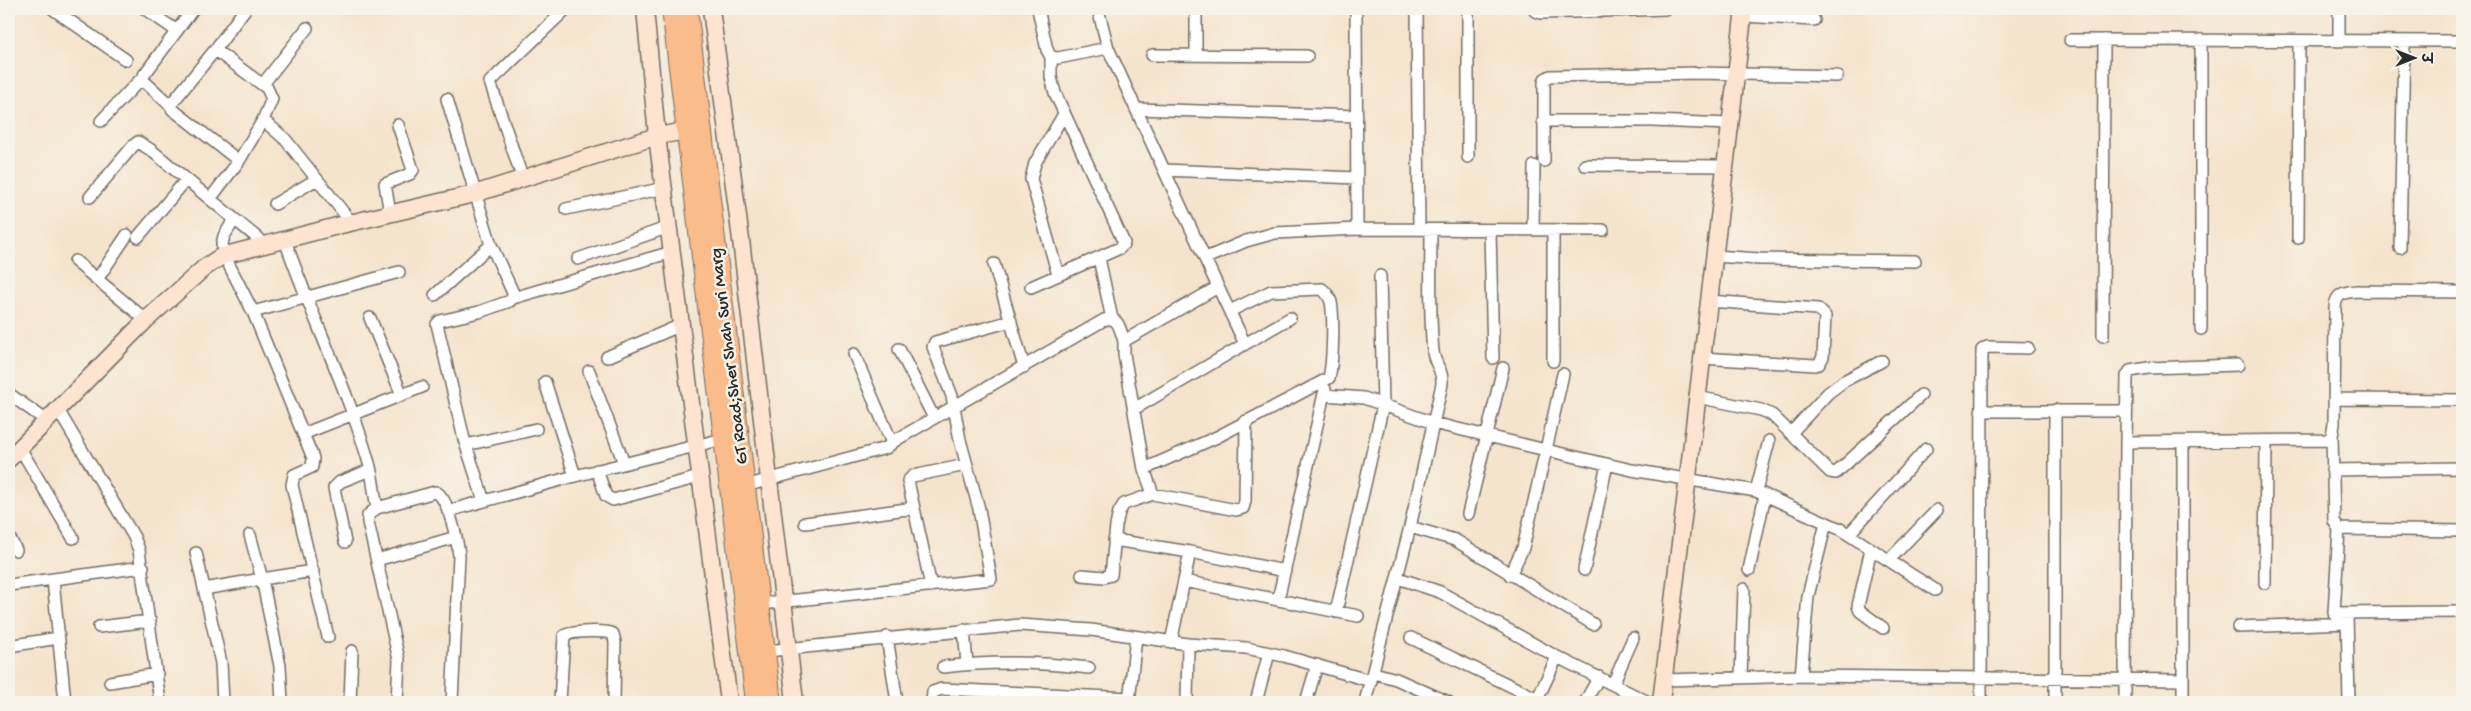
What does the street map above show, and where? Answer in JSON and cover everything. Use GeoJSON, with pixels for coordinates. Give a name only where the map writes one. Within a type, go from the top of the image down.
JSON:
{"type":"FeatureCollection","features":[{"type":"Feature","properties":{"kind":"main road","name":"GT Road;Sher Shah Suri Marg"},"geometry":{"type":"LineString","coordinates":[[671,9],[695,129],[761,604],[772,702]]}},
{"type":"Feature","properties":{"kind":"main road","name":"GT Road;Sher Shah Suri Marg"},"geometry":{"type":"LineString","coordinates":[[688,9],[695,129],[723,439],[755,702]]}},
{"type":"Feature","properties":{"kind":"street"},"geometry":{"type":"LineString","coordinates":[[53,9],[126,60]]}},
{"type":"Feature","properties":{"kind":"street"},"geometry":{"type":"LineString","coordinates":[[145,9],[177,31]]}},
{"type":"Feature","properties":{"kind":"street"},"geometry":{"type":"LineString","coordinates":[[144,74],[193,9]]}},
{"type":"Feature","properties":{"kind":"street"},"geometry":{"type":"LineString","coordinates":[[170,106],[245,9]]}},
{"type":"Feature","properties":{"kind":"street"},"geometry":{"type":"LineString","coordinates":[[523,180],[490,82],[566,9]]}},
{"type":"Feature","properties":{"kind":"street"},"geometry":{"type":"LineString","coordinates":[[645,9],[656,136],[665,188],[695,447],[729,702]]}},
{"type":"Feature","properties":{"kind":"street"},"geometry":{"type":"LineString","coordinates":[[710,9],[742,240],[795,702]]}},
{"type":"Feature","properties":{"kind":"street"},"geometry":{"type":"LineString","coordinates":[[1031,287],[1123,246],[1123,239],[1064,114],[1053,85],[1051,57],[1046,50],[1038,9]]}},
{"type":"Feature","properties":{"kind":"street"},"geometry":{"type":"LineString","coordinates":[[1098,9],[1108,48],[1245,344]]}},
{"type":"Feature","properties":{"kind":"street"},"geometry":{"type":"LineString","coordinates":[[1196,9],[1196,55]]}},
{"type":"Feature","properties":{"kind":"street"},"geometry":{"type":"LineString","coordinates":[[1356,9],[1357,229]]}},
{"type":"Feature","properties":{"kind":"street"},"geometry":{"type":"LineString","coordinates":[[1365,702],[1410,527],[1442,373],[1433,355],[1425,230],[1417,9]]}},
{"type":"Feature","properties":{"kind":"street"},"geometry":{"type":"LineString","coordinates":[[1468,9],[1468,157]]}},
{"type":"Feature","properties":{"kind":"street"},"geometry":{"type":"LineString","coordinates":[[1534,9],[1537,12],[1546,12],[1665,9]]}},
{"type":"Feature","properties":{"kind":"street"},"geometry":{"type":"LineString","coordinates":[[2339,9],[2339,41]]}},
{"type":"Feature","properties":{"kind":"street"},"geometry":{"type":"LineString","coordinates":[[1661,702],[1665,680],[1686,478],[1743,13],[1814,20]]}},
{"type":"Feature","properties":{"kind":"street"},"geometry":{"type":"LineString","coordinates":[[263,84],[307,28]]}},
{"type":"Feature","properties":{"kind":"street"},"geometry":{"type":"LineString","coordinates":[[2070,40],[2462,41]]}},
{"type":"Feature","properties":{"kind":"street"},"geometry":{"type":"LineString","coordinates":[[2103,336],[2104,40]]}},
{"type":"Feature","properties":{"kind":"street"},"geometry":{"type":"LineString","coordinates":[[2201,329],[2202,40]]}},
{"type":"Feature","properties":{"kind":"street"},"geometry":{"type":"LineString","coordinates":[[2298,238],[2299,41]]}},
{"type":"Feature","properties":{"kind":"street"},"geometry":{"type":"LineString","coordinates":[[2400,248],[2404,41]]}},
{"type":"Feature","properties":{"kind":"street"},"geometry":{"type":"LineString","coordinates":[[1051,57],[1058,58],[1108,48]]}},
{"type":"Feature","properties":{"kind":"street"},"geometry":{"type":"LineString","coordinates":[[210,199],[239,161],[263,120],[272,99],[271,93],[263,84],[215,50]]}},
{"type":"Feature","properties":{"kind":"street"},"geometry":{"type":"LineString","coordinates":[[1152,54],[1307,56]]}},
{"type":"Feature","properties":{"kind":"street"},"geometry":{"type":"LineString","coordinates":[[1533,230],[1545,79],[1550,76],[1690,73],[1838,76]]}},
{"type":"Feature","properties":{"kind":"street"},"geometry":{"type":"LineString","coordinates":[[101,121],[139,81],[146,83],[170,106],[239,161]]}},
{"type":"Feature","properties":{"kind":"street"},"geometry":{"type":"LineString","coordinates":[[447,99],[474,194],[491,245],[513,298]]}},
{"type":"Feature","properties":{"kind":"street"},"geometry":{"type":"LineString","coordinates":[[1136,109],[1357,116]]}},
{"type":"Feature","properties":{"kind":"street"},"geometry":{"type":"LineString","coordinates":[[1058,275],[1031,179],[1035,164],[1064,114]]}},
{"type":"Feature","properties":{"kind":"street"},"geometry":{"type":"LineString","coordinates":[[263,120],[285,139],[351,222]]}},
{"type":"Feature","properties":{"kind":"street"},"geometry":{"type":"LineString","coordinates":[[1543,121],[1652,121],[1730,124]]}},
{"type":"Feature","properties":{"kind":"street"},"geometry":{"type":"LineString","coordinates":[[390,213],[386,184],[410,174],[413,170],[398,126]]}},
{"type":"Feature","properties":{"kind":"street"},"geometry":{"type":"LineString","coordinates":[[74,538],[14,453],[146,320],[204,268],[224,256],[351,222],[474,194],[523,180],[656,136],[695,129]]}},
{"type":"Feature","properties":{"kind":"street"},"geometry":{"type":"LineString","coordinates":[[90,197],[138,142],[151,150],[266,245]]}},
{"type":"Feature","properties":{"kind":"street"},"geometry":{"type":"LineString","coordinates":[[1585,165],[1725,166]]}},
{"type":"Feature","properties":{"kind":"street"},"geometry":{"type":"LineString","coordinates":[[1164,170],[1357,178]]}},
{"type":"Feature","properties":{"kind":"street"},"geometry":{"type":"LineString","coordinates":[[275,204],[317,179]]}},
{"type":"Feature","properties":{"kind":"street"},"geometry":{"type":"LineString","coordinates":[[98,278],[132,236],[186,180]]}},
{"type":"Feature","properties":{"kind":"street"},"geometry":{"type":"LineString","coordinates":[[566,209],[665,188]]}},
{"type":"Feature","properties":{"kind":"street"},"geometry":{"type":"LineString","coordinates":[[234,220],[224,236],[222,244],[224,256],[253,312],[313,458],[311,468],[294,475],[292,484],[328,637]]}},
{"type":"Feature","properties":{"kind":"street"},"geometry":{"type":"LineString","coordinates":[[578,259],[669,227]]}},
{"type":"Feature","properties":{"kind":"street"},"geometry":{"type":"LineString","coordinates":[[1206,258],[1262,235],[1304,230],[1603,230]]}},
{"type":"Feature","properties":{"kind":"street"},"geometry":{"type":"LineString","coordinates":[[1490,230],[1493,358]]}},
{"type":"Feature","properties":{"kind":"street"},"geometry":{"type":"LineString","coordinates":[[1553,230],[1553,362]]}},
{"type":"Feature","properties":{"kind":"street"},"geometry":{"type":"LineString","coordinates":[[285,240],[304,297],[353,414],[370,470],[377,508]]}},
{"type":"Feature","properties":{"kind":"street"},"geometry":{"type":"LineString","coordinates":[[435,295],[491,245]]}},
{"type":"Feature","properties":{"kind":"street"},"geometry":{"type":"LineString","coordinates":[[484,501],[466,444],[437,324],[440,321],[500,305],[513,298],[672,252]]}},
{"type":"Feature","properties":{"kind":"street"},"geometry":{"type":"LineString","coordinates":[[1714,256],[1760,259],[1915,261]]}},
{"type":"Feature","properties":{"kind":"street"},"geometry":{"type":"LineString","coordinates":[[1099,258],[1112,319],[1118,323],[1124,341],[1124,354],[1144,469],[1153,494]]}},
{"type":"Feature","properties":{"kind":"street"},"geometry":{"type":"LineString","coordinates":[[76,261],[146,320]]}},
{"type":"Feature","properties":{"kind":"street"},"geometry":{"type":"LineString","coordinates":[[994,264],[1024,367]]}},
{"type":"Feature","properties":{"kind":"street"},"geometry":{"type":"LineString","coordinates":[[253,312],[399,272]]}},
{"type":"Feature","properties":{"kind":"street"},"geometry":{"type":"LineString","coordinates":[[1336,612],[1383,405],[1380,276]]}},
{"type":"Feature","properties":{"kind":"street"},"geometry":{"type":"LineString","coordinates":[[1124,341],[1218,287]]}},
{"type":"Feature","properties":{"kind":"street"},"geometry":{"type":"LineString","coordinates":[[1230,311],[1271,291],[1322,289],[1327,293],[1331,304],[1331,360],[1278,600]]}},
{"type":"Feature","properties":{"kind":"street"},"geometry":{"type":"LineString","coordinates":[[2347,618],[2334,613],[2339,530],[2334,521],[2332,470],[2335,399],[2335,307],[2340,294],[2357,292],[2462,292]]}},
{"type":"Feature","properties":{"kind":"street"},"geometry":{"type":"LineString","coordinates":[[1702,358],[1815,365],[1819,364],[1823,357],[1825,316],[1818,309],[1709,301]]}},
{"type":"Feature","properties":{"kind":"street"},"geometry":{"type":"LineString","coordinates":[[370,318],[402,395]]}},
{"type":"Feature","properties":{"kind":"street"},"geometry":{"type":"LineString","coordinates":[[1134,409],[1290,318]]}},
{"type":"Feature","properties":{"kind":"street"},"geometry":{"type":"LineString","coordinates":[[745,486],[877,452],[1099,322],[1112,319]]}},
{"type":"Feature","properties":{"kind":"street"},"geometry":{"type":"LineString","coordinates":[[761,604],[989,580],[992,578],[979,509],[966,465],[952,396],[933,344],[1011,322]]}},
{"type":"Feature","properties":{"kind":"street"},"geometry":{"type":"LineString","coordinates":[[607,357],[681,325]]}},
{"type":"Feature","properties":{"kind":"street"},"geometry":{"type":"LineString","coordinates":[[899,348],[934,418]]}},
{"type":"Feature","properties":{"kind":"street"},"geometry":{"type":"LineString","coordinates":[[1980,702],[1983,348],[2028,348]]}},
{"type":"Feature","properties":{"kind":"street"},"geometry":{"type":"LineString","coordinates":[[854,354],[892,443]]}},
{"type":"Feature","properties":{"kind":"street"},"geometry":{"type":"LineString","coordinates":[[1791,433],[1828,393],[1844,381],[1882,361]]}},
{"type":"Feature","properties":{"kind":"street"},"geometry":{"type":"LineString","coordinates":[[2125,702],[2127,376],[2133,369],[2238,365]]}},
{"type":"Feature","properties":{"kind":"street"},"geometry":{"type":"LineString","coordinates":[[1468,514],[1503,368]]}},
{"type":"Feature","properties":{"kind":"street"},"geometry":{"type":"LineString","coordinates":[[589,371],[624,463]]}},
{"type":"Feature","properties":{"kind":"street"},"geometry":{"type":"LineString","coordinates":[[1510,575],[1523,548],[1564,374]]}},
{"type":"Feature","properties":{"kind":"street"},"geometry":{"type":"LineString","coordinates":[[1144,469],[1246,421],[1309,387],[1327,380]]}},
{"type":"Feature","properties":{"kind":"street"},"geometry":{"type":"LineString","coordinates":[[545,382],[575,476]]}},
{"type":"Feature","properties":{"kind":"street"},"geometry":{"type":"LineString","coordinates":[[302,434],[422,387]]}},
{"type":"Feature","properties":{"kind":"street"},"geometry":{"type":"LineString","coordinates":[[9,394],[53,415],[134,537],[143,567],[160,702]]}},
{"type":"Feature","properties":{"kind":"street"},"geometry":{"type":"LineString","coordinates":[[1324,394],[1364,398],[1433,423],[1488,437],[1607,464],[1760,493],[1849,534],[1935,590]]}},
{"type":"Feature","properties":{"kind":"street"},"geometry":{"type":"LineString","coordinates":[[1697,397],[1766,412],[1791,433],[1830,472],[1836,473],[1921,395]]}},
{"type":"Feature","properties":{"kind":"street"},"geometry":{"type":"LineString","coordinates":[[2335,399],[2462,400]]}},
{"type":"Feature","properties":{"kind":"street"},"geometry":{"type":"LineString","coordinates":[[2055,410],[2055,702]]}},
{"type":"Feature","properties":{"kind":"street"},"geometry":{"type":"LineString","coordinates":[[1981,411],[2126,411]]}},
{"type":"Feature","properties":{"kind":"street"},"geometry":{"type":"LineString","coordinates":[[1082,575],[1104,577],[1111,575],[1116,526],[1122,506],[1153,494],[1242,510],[1245,501],[1246,421]]}},
{"type":"Feature","properties":{"kind":"street"},"geometry":{"type":"LineString","coordinates":[[466,444],[536,429]]}},
{"type":"Feature","properties":{"kind":"street"},"geometry":{"type":"LineString","coordinates":[[2126,442],[2323,441],[2332,436]]}},
{"type":"Feature","properties":{"kind":"street"},"geometry":{"type":"LineString","coordinates":[[448,511],[597,470],[723,439]]}},
{"type":"Feature","properties":{"kind":"street"},"geometry":{"type":"LineString","coordinates":[[1749,570],[1769,441]]}},
{"type":"Feature","properties":{"kind":"street"},"geometry":{"type":"LineString","coordinates":[[2266,441],[2266,582]]}},
{"type":"Feature","properties":{"kind":"street"},"geometry":{"type":"LineString","coordinates":[[2183,442],[2183,702]]}},
{"type":"Feature","properties":{"kind":"street"},"geometry":{"type":"LineString","coordinates":[[1849,534],[1926,449]]}},
{"type":"Feature","properties":{"kind":"street"},"geometry":{"type":"LineString","coordinates":[[1584,570],[1607,464]]}},
{"type":"Feature","properties":{"kind":"street"},"geometry":{"type":"LineString","coordinates":[[931,586],[909,492],[910,478],[966,465]]}},
{"type":"Feature","properties":{"kind":"street"},"geometry":{"type":"LineString","coordinates":[[2332,470],[2462,468]]}},
{"type":"Feature","properties":{"kind":"street"},"geometry":{"type":"LineString","coordinates":[[346,542],[334,488],[340,482],[370,470]]}},
{"type":"Feature","properties":{"kind":"street"},"geometry":{"type":"LineString","coordinates":[[597,470],[606,496],[613,500],[699,478]]}},
{"type":"Feature","properties":{"kind":"street"},"geometry":{"type":"LineString","coordinates":[[396,702],[399,660],[368,518],[371,511],[377,508],[437,492],[448,511],[456,537],[458,556],[452,702]]}},
{"type":"Feature","properties":{"kind":"street"},"geometry":{"type":"LineString","coordinates":[[805,523],[914,508]]}},
{"type":"Feature","properties":{"kind":"street"},"geometry":{"type":"LineString","coordinates":[[1890,560],[1937,510]]}},
{"type":"Feature","properties":{"kind":"street"},"geometry":{"type":"LineString","coordinates":[[1801,676],[1808,596],[1826,523]]}},
{"type":"Feature","properties":{"kind":"street"},"geometry":{"type":"LineString","coordinates":[[1410,527],[1454,540],[1593,624]]}},
{"type":"Feature","properties":{"kind":"street"},"geometry":{"type":"LineString","coordinates":[[2339,530],[2462,531]]}},
{"type":"Feature","properties":{"kind":"street"},"geometry":{"type":"LineString","coordinates":[[250,535],[262,579],[280,666],[282,702]]}},
{"type":"Feature","properties":{"kind":"street"},"geometry":{"type":"LineString","coordinates":[[9,536],[16,550]]}},
{"type":"Feature","properties":{"kind":"street"},"geometry":{"type":"LineString","coordinates":[[377,560],[456,537]]}},
{"type":"Feature","properties":{"kind":"street"},"geometry":{"type":"LineString","coordinates":[[1114,540],[1190,552],[1284,571]]}},
{"type":"Feature","properties":{"kind":"street"},"geometry":{"type":"LineString","coordinates":[[1871,549],[1858,606],[1860,611],[1883,628]]}},
{"type":"Feature","properties":{"kind":"street"},"geometry":{"type":"LineString","coordinates":[[1171,642],[1190,552]]}},
{"type":"Feature","properties":{"kind":"street"},"geometry":{"type":"LineString","coordinates":[[196,553],[221,663],[222,702]]}},
{"type":"Feature","properties":{"kind":"street"},"geometry":{"type":"LineString","coordinates":[[9,585],[143,567]]}},
{"type":"Feature","properties":{"kind":"street"},"geometry":{"type":"LineString","coordinates":[[204,589],[313,571]]}},
{"type":"Feature","properties":{"kind":"street"},"geometry":{"type":"LineString","coordinates":[[1398,578],[1440,592],[1557,657],[1648,702]]}},
{"type":"Feature","properties":{"kind":"street"},"geometry":{"type":"LineString","coordinates":[[53,580],[64,702]]}},
{"type":"Feature","properties":{"kind":"street"},"geometry":{"type":"LineString","coordinates":[[1184,580],[1358,616]]}},
{"type":"Feature","properties":{"kind":"street"},"geometry":{"type":"LineString","coordinates":[[1741,677],[1744,589]]}},
{"type":"Feature","properties":{"kind":"street"},"geometry":{"type":"LineString","coordinates":[[2238,627],[2347,618],[2462,612]]}},
{"type":"Feature","properties":{"kind":"street"},"geometry":{"type":"LineString","coordinates":[[2347,618],[2349,702]]}},
{"type":"Feature","properties":{"kind":"street"},"geometry":{"type":"LineString","coordinates":[[99,627],[150,621]]}},
{"type":"Feature","properties":{"kind":"street"},"geometry":{"type":"LineString","coordinates":[[767,650],[1020,625],[1091,630],[1188,644],[1246,648],[1372,677],[1396,679],[1448,702]]}},
{"type":"Feature","properties":{"kind":"street"},"geometry":{"type":"LineString","coordinates":[[964,630],[967,664]]}},
{"type":"Feature","properties":{"kind":"street"},"geometry":{"type":"LineString","coordinates":[[560,702],[564,636],[573,633],[607,632],[613,634],[615,642],[614,702]]}},
{"type":"Feature","properties":{"kind":"street"},"geometry":{"type":"LineString","coordinates":[[887,637],[897,702]]}},
{"type":"Feature","properties":{"kind":"street"},"geometry":{"type":"LineString","coordinates":[[932,702],[934,692],[942,689],[1130,700],[1136,637]]}},
{"type":"Feature","properties":{"kind":"street"},"geometry":{"type":"LineString","coordinates":[[9,646],[58,638]]}},
{"type":"Feature","properties":{"kind":"street"},"geometry":{"type":"LineString","coordinates":[[1411,638],[1537,700],[1557,657]]}},
{"type":"Feature","properties":{"kind":"street"},"geometry":{"type":"LineString","coordinates":[[1613,684],[1633,638]]}},
{"type":"Feature","properties":{"kind":"street"},"geometry":{"type":"LineString","coordinates":[[1186,702],[1188,644]]}},
{"type":"Feature","properties":{"kind":"street"},"geometry":{"type":"LineString","coordinates":[[350,702],[352,651]]}},
{"type":"Feature","properties":{"kind":"street"},"geometry":{"type":"LineString","coordinates":[[1256,702],[1269,653]]}},
{"type":"Feature","properties":{"kind":"street"},"geometry":{"type":"LineString","coordinates":[[943,667],[967,664],[1023,664],[1089,668]]}},
{"type":"Feature","properties":{"kind":"street"},"geometry":{"type":"LineString","coordinates":[[1306,702],[1317,665]]}},
{"type":"Feature","properties":{"kind":"street"},"geometry":{"type":"LineString","coordinates":[[110,682],[157,674]]}},
{"type":"Feature","properties":{"kind":"street"},"geometry":{"type":"LineString","coordinates":[[1665,680],[1801,676],[2183,680]]}},
{"type":"Feature","properties":{"kind":"street"},"geometry":{"type":"LineString","coordinates":[[1585,702],[1599,677]]}}]}
